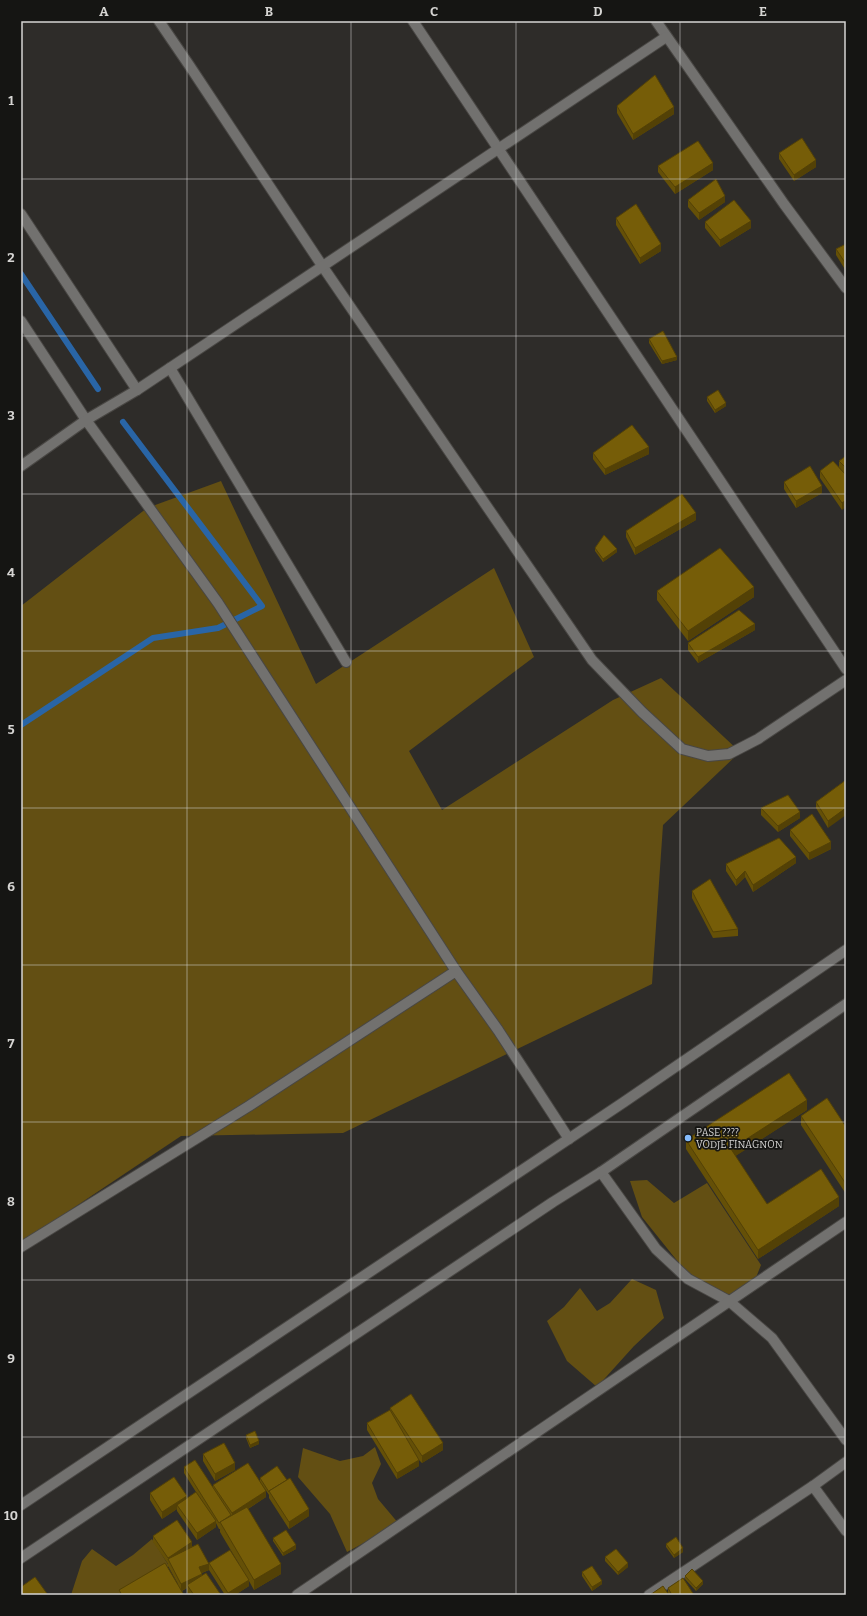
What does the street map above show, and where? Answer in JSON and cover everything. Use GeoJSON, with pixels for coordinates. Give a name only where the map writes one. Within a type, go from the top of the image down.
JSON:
{"type":"FeatureCollection","features":[{"type":"Feature","properties":{"kind":"street"},"geometry":{"type":"LineString","coordinates":[[159,21],[323,266],[592,660],[642,712],[682,749],[708,756],[729,754],[758,739],[846,680]]}},
{"type":"Feature","properties":{"kind":"street"},"geometry":{"type":"LineString","coordinates":[[413,21],[846,669]]}},
{"type":"Feature","properties":{"kind":"street"},"geometry":{"type":"LineString","coordinates":[[656,21],[780,198],[846,288]]}},
{"type":"Feature","properties":{"kind":"street"},"geometry":{"type":"LineString","coordinates":[[21,466],[86,420],[137,390],[499,150],[666,37]]}},
{"type":"Feature","properties":{"kind":"street"},"geometry":{"type":"LineString","coordinates":[[21,214],[137,390]]}},
{"type":"Feature","properties":{"kind":"street"},"geometry":{"type":"LineString","coordinates":[[21,321],[86,420],[218,603],[456,971],[498,1030],[569,1139]]}},
{"type":"Feature","properties":{"kind":"street"},"geometry":{"type":"LineString","coordinates":[[170,368],[346,662]]}},
{"type":"Feature","properties":{"kind":"street"},"geometry":{"type":"LineString","coordinates":[[21,1504],[569,1139],[846,950]]}},
{"type":"Feature","properties":{"kind":"street"},"geometry":{"type":"LineString","coordinates":[[21,1246],[249,1106],[456,971]]}},
{"type":"Feature","properties":{"kind":"street"},"geometry":{"type":"LineString","coordinates":[[21,1558],[534,1215],[601,1172],[846,1004]]}},
{"type":"Feature","properties":{"kind":"street"},"geometry":{"type":"LineString","coordinates":[[601,1172],[656,1249],[688,1279],[729,1301],[772,1338],[846,1440]]}},
{"type":"Feature","properties":{"kind":"street"},"geometry":{"type":"LineString","coordinates":[[297,1595],[846,1222]]}},
{"type":"Feature","properties":{"kind":"street"},"geometry":{"type":"LineString","coordinates":[[649,1595],[813,1486],[846,1462]]}},
{"type":"Feature","properties":{"kind":"street"},"geometry":{"type":"LineString","coordinates":[[813,1486],[846,1531]]}},
{"type":"Feature","properties":{"kind":"shaded area"},"geometry":{"type":"Polygon","coordinates":[[[221,481],[316,684],[494,568],[534,657],[409,751],[442,810],[613,700],[661,678],[740,752],[663,825],[652,984],[343,1133],[181,1136],[21,1243],[21,606],[147,508],[221,481]]]}},
{"type":"Feature","properties":{"kind":"shaded area"},"geometry":{"type":"Polygon","coordinates":[[[647,1180],[674,1203],[707,1183],[761,1265],[751,1290],[721,1296],[695,1283],[642,1217],[630,1181],[647,1180]]]}},
{"type":"Feature","properties":{"kind":"shaded area"},"geometry":{"type":"Polygon","coordinates":[[[632,1279],[656,1290],[664,1318],[634,1346],[597,1387],[567,1361],[547,1321],[564,1307],[580,1288],[597,1311],[610,1303],[632,1279]]]}},
{"type":"Feature","properties":{"kind":"shaded area"},"geometry":{"type":"Polygon","coordinates":[[[375,1447],[381,1464],[372,1483],[378,1499],[399,1524],[347,1552],[330,1514],[298,1477],[303,1448],[340,1461],[363,1456],[375,1447]]]}},
{"type":"Feature","properties":{"kind":"shaded area"},"geometry":{"type":"Polygon","coordinates":[[[152,1539],[169,1566],[155,1581],[134,1595],[71,1595],[82,1561],[92,1549],[116,1566],[133,1555],[152,1539]]]}},
{"type":"Feature","properties":{"kind":"building"},"geometry":{"type":"Polygon","coordinates":[[[655,75],[674,107],[633,134],[617,106],[655,75]]]}},
{"type":"Feature","properties":{"kind":"building"},"geometry":{"type":"Polygon","coordinates":[[[802,138],[816,160],[794,175],[779,153],[802,138]]]}},
{"type":"Feature","properties":{"kind":"building"},"geometry":{"type":"Polygon","coordinates":[[[698,141],[713,163],[675,187],[658,166],[698,141]]]}},
{"type":"Feature","properties":{"kind":"building"},"geometry":{"type":"Polygon","coordinates":[[[716,179],[725,196],[699,213],[688,200],[716,179]]]}},
{"type":"Feature","properties":{"kind":"building"},"geometry":{"type":"Polygon","coordinates":[[[734,200],[751,221],[720,240],[705,222],[734,200]]]}},
{"type":"Feature","properties":{"kind":"building"},"geometry":{"type":"Polygon","coordinates":[[[636,204],[661,244],[640,258],[616,218],[636,204]]]}},
{"type":"Feature","properties":{"kind":"building"},"geometry":{"type":"Polygon","coordinates":[[[846,244],[846,264],[836,249],[846,244]]]}},
{"type":"Feature","properties":{"kind":"building"},"geometry":{"type":"Polygon","coordinates":[[[663,331],[677,357],[662,361],[649,339],[663,331]]]}},
{"type":"Feature","properties":{"kind":"building"},"geometry":{"type":"Polygon","coordinates":[[[718,390],[726,403],[715,410],[707,397],[718,390]]]}},
{"type":"Feature","properties":{"kind":"building"},"geometry":{"type":"Polygon","coordinates":[[[632,425],[649,447],[605,469],[593,453],[632,425]]]}},
{"type":"Feature","properties":{"kind":"building"},"geometry":{"type":"Polygon","coordinates":[[[846,456],[846,468],[839,461],[846,456]]]}},
{"type":"Feature","properties":{"kind":"building"},"geometry":{"type":"Polygon","coordinates":[[[833,461],[846,475],[846,500],[842,503],[820,471],[833,461]]]}},
{"type":"Feature","properties":{"kind":"building"},"geometry":{"type":"Polygon","coordinates":[[[810,466],[822,486],[796,501],[784,482],[810,466]]]}},
{"type":"Feature","properties":{"kind":"building"},"geometry":{"type":"Polygon","coordinates":[[[682,494],[696,513],[635,548],[626,531],[682,494]]]}},
{"type":"Feature","properties":{"kind":"building"},"geometry":{"type":"Polygon","coordinates":[[[604,535],[617,549],[603,559],[595,548],[604,535]]]}},
{"type":"Feature","properties":{"kind":"building"},"geometry":{"type":"Polygon","coordinates":[[[720,548],[754,587],[688,631],[657,591],[720,548]]]}},
{"type":"Feature","properties":{"kind":"building"},"geometry":{"type":"Polygon","coordinates":[[[739,610],[755,624],[698,657],[688,643],[739,610]]]}},
{"type":"Feature","properties":{"kind":"building"},"geometry":{"type":"Polygon","coordinates":[[[846,780],[846,808],[828,821],[816,802],[846,780]]]}},
{"type":"Feature","properties":{"kind":"building"},"geometry":{"type":"Polygon","coordinates":[[[788,795],[800,812],[778,826],[761,808],[788,795]]]}},
{"type":"Feature","properties":{"kind":"building"},"geometry":{"type":"Polygon","coordinates":[[[812,814],[831,842],[809,853],[790,830],[812,814]]]}},
{"type":"Feature","properties":{"kind":"building"},"geometry":{"type":"Polygon","coordinates":[[[779,838],[796,857],[753,885],[745,871],[736,880],[726,864],[779,838]]]}},
{"type":"Feature","properties":{"kind":"building"},"geometry":{"type":"Polygon","coordinates":[[[710,879],[738,929],[713,932],[692,891],[710,879]]]}},
{"type":"Feature","properties":{"kind":"building"},"geometry":{"type":"Polygon","coordinates":[[[789,1073],[807,1100],[731,1149],[767,1204],[821,1169],[839,1197],[758,1250],[686,1140],[789,1073]]]}},
{"type":"Feature","properties":{"kind":"building"},"geometry":{"type":"Polygon","coordinates":[[[827,1098],[846,1127],[846,1184],[801,1116],[827,1098]]]}},
{"type":"Feature","properties":{"kind":"building"},"geometry":{"type":"Polygon","coordinates":[[[411,1394],[443,1443],[422,1456],[390,1408],[411,1394]]]}},
{"type":"Feature","properties":{"kind":"building"},"geometry":{"type":"Polygon","coordinates":[[[390,1410],[419,1460],[397,1473],[367,1423],[390,1410]]]}},
{"type":"Feature","properties":{"kind":"building"},"geometry":{"type":"Polygon","coordinates":[[[255,1431],[259,1441],[250,1445],[246,1435],[255,1431]]]}},
{"type":"Feature","properties":{"kind":"building"},"geometry":{"type":"Polygon","coordinates":[[[224,1443],[235,1463],[215,1474],[203,1454],[224,1443]]]}},
{"type":"Feature","properties":{"kind":"building"},"geometry":{"type":"Polygon","coordinates":[[[195,1460],[231,1515],[219,1523],[184,1467],[195,1460]]]}},
{"type":"Feature","properties":{"kind":"building"},"geometry":{"type":"Polygon","coordinates":[[[248,1463],[266,1491],[232,1513],[213,1485],[248,1463]]]}},
{"type":"Feature","properties":{"kind":"building"},"geometry":{"type":"Polygon","coordinates":[[[277,1466],[287,1480],[269,1492],[260,1478],[277,1466]]]}},
{"type":"Feature","properties":{"kind":"building"},"geometry":{"type":"Polygon","coordinates":[[[174,1477],[187,1496],[162,1512],[150,1493],[174,1477]]]}},
{"type":"Feature","properties":{"kind":"building"},"geometry":{"type":"Polygon","coordinates":[[[290,1478],[309,1509],[289,1522],[269,1491],[290,1478]]]}},
{"type":"Feature","properties":{"kind":"building"},"geometry":{"type":"Polygon","coordinates":[[[196,1492],[216,1521],[197,1533],[177,1505],[196,1492]]]}},
{"type":"Feature","properties":{"kind":"building"},"geometry":{"type":"Polygon","coordinates":[[[247,1507],[281,1564],[254,1580],[220,1522],[247,1507]]]}},
{"type":"Feature","properties":{"kind":"building"},"geometry":{"type":"Polygon","coordinates":[[[177,1520],[192,1542],[168,1558],[153,1536],[177,1520]]]}},
{"type":"Feature","properties":{"kind":"building"},"geometry":{"type":"Polygon","coordinates":[[[286,1530],[296,1545],[283,1553],[273,1538],[286,1530]]]}},
{"type":"Feature","properties":{"kind":"building"},"geometry":{"type":"Polygon","coordinates":[[[676,1537],[683,1548],[674,1555],[666,1544],[676,1537]]]}},
{"type":"Feature","properties":{"kind":"building"},"geometry":{"type":"Polygon","coordinates":[[[198,1544],[209,1564],[199,1567],[202,1574],[181,1584],[168,1559],[198,1544]]]}},
{"type":"Feature","properties":{"kind":"building"},"geometry":{"type":"Polygon","coordinates":[[[616,1549],[628,1563],[618,1572],[605,1557],[616,1549]]]}},
{"type":"Feature","properties":{"kind":"building"},"geometry":{"type":"Polygon","coordinates":[[[230,1550],[249,1580],[228,1593],[209,1563],[230,1550]]]}},
{"type":"Feature","properties":{"kind":"building"},"geometry":{"type":"Polygon","coordinates":[[[165,1563],[184,1595],[122,1595],[119,1590],[165,1563]]]}},
{"type":"Feature","properties":{"kind":"building"},"geometry":{"type":"Polygon","coordinates":[[[592,1566],[602,1581],[592,1587],[582,1572],[592,1566]]]}},
{"type":"Feature","properties":{"kind":"building"},"geometry":{"type":"Polygon","coordinates":[[[692,1569],[703,1581],[696,1588],[685,1576],[692,1569]]]}},
{"type":"Feature","properties":{"kind":"building"},"geometry":{"type":"Polygon","coordinates":[[[206,1573],[221,1595],[194,1595],[187,1585],[206,1573]]]}},
{"type":"Feature","properties":{"kind":"building"},"geometry":{"type":"Polygon","coordinates":[[[35,1577],[48,1595],[21,1595],[21,1587],[35,1577]]]}},
{"type":"Feature","properties":{"kind":"building"},"geometry":{"type":"Polygon","coordinates":[[[683,1578],[694,1595],[672,1595],[668,1588],[683,1578]]]}},
{"type":"Feature","properties":{"kind":"building"},"geometry":{"type":"Polygon","coordinates":[[[663,1586],[669,1595],[650,1595],[663,1586]]]}},
{"type":"Feature","properties":{"kind":"waterway"},"geometry":{"type":"LineString","coordinates":[[21,274],[98,389]]}},
{"type":"Feature","properties":{"kind":"waterway"},"geometry":{"type":"LineString","coordinates":[[21,725],[153,638],[218,628],[262,606],[123,422]]}},
{"type":"Feature","properties":{"kind":"place","name":"PASE ???? VODJE FINAGNON"},"geometry":{"type":"Point","coordinates":[688,1138]}}]}
